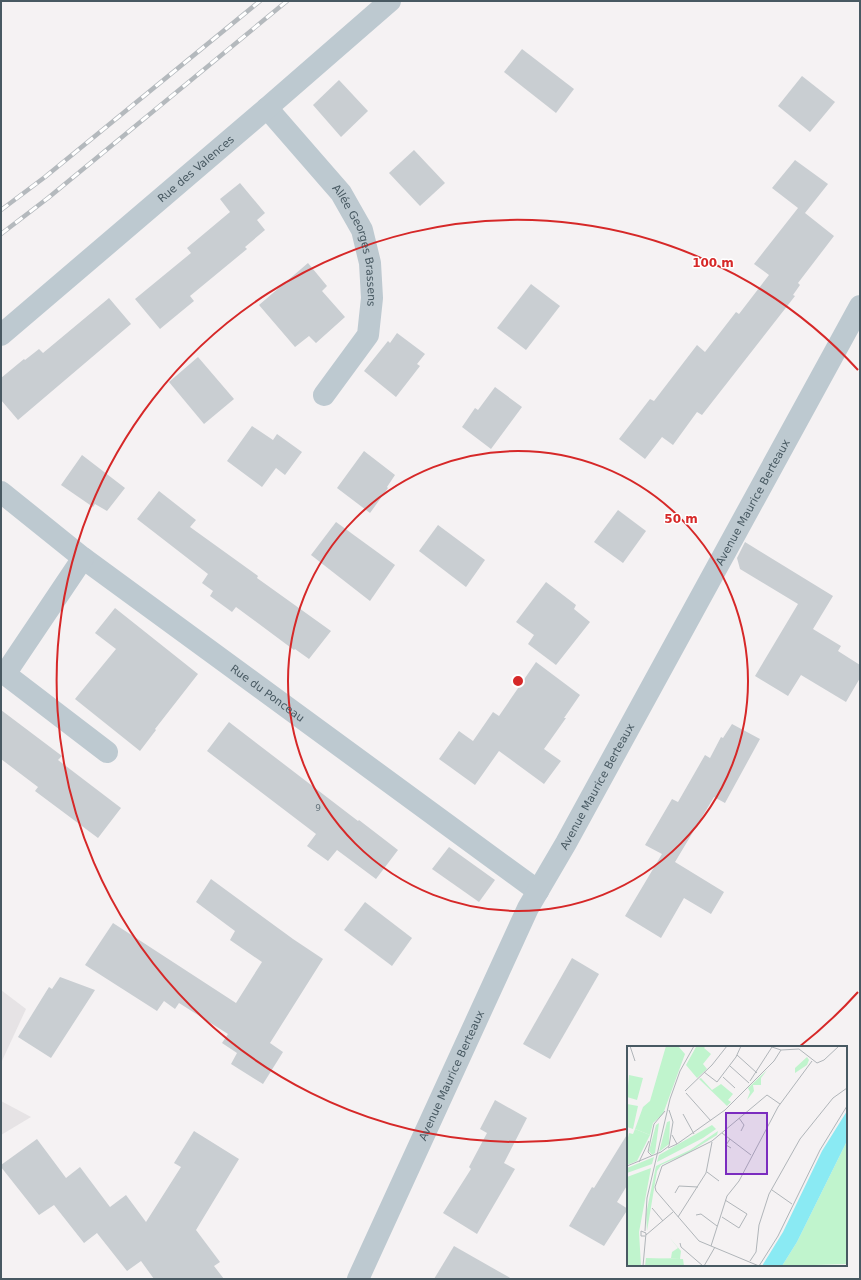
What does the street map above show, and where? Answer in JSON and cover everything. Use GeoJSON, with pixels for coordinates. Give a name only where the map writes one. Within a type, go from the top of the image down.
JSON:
{"type":"FeatureCollection","features":[{"type":"Feature","properties":{"kind":"street","name":"Rue des Valences"},"geometry":{"type":"LineString","coordinates":[[1,335],[390,1]]}},
{"type":"Feature","properties":{"kind":"street","name":"Allée Georges Brassens"},"geometry":{"type":"LineString","coordinates":[[267,108],[341,193],[362,230],[370,263],[372,298],[368,335],[324,395]]}},
{"type":"Feature","properties":{"kind":"street","name":"Avenue Maurice Berteaux"},"geometry":{"type":"LineString","coordinates":[[358,1279],[525,915],[566,843],[860,306]]}},
{"type":"Feature","properties":{"kind":"street","name":"Rue du Ponceau"},"geometry":{"type":"LineString","coordinates":[[1,492],[83,558],[538,891]]}},
{"type":"Feature","properties":{"kind":"street"},"geometry":{"type":"LineString","coordinates":[[83,558],[3,673],[107,752]]}},
{"type":"Feature","properties":{"kind":"shaded area"},"geometry":{"type":"Polygon","coordinates":[[[1,990],[26,1009],[1,1063],[1,990]]]}},
{"type":"Feature","properties":{"kind":"shaded area"},"geometry":{"type":"Polygon","coordinates":[[[1,1101],[31,1117],[1,1135],[1,1101]]]}},
{"type":"Feature","properties":{"kind":"building"},"geometry":{"type":"Polygon","coordinates":[[[522,49],[574,89],[556,113],[504,72],[522,49]]]}},
{"type":"Feature","properties":{"kind":"building"},"geometry":{"type":"Polygon","coordinates":[[[802,76],[835,102],[810,132],[778,106],[802,76]]]}},
{"type":"Feature","properties":{"kind":"building"},"geometry":{"type":"Polygon","coordinates":[[[339,80],[368,111],[341,137],[313,105],[339,80]]]}},
{"type":"Feature","properties":{"kind":"building"},"geometry":{"type":"Polygon","coordinates":[[[414,150],[445,183],[420,206],[389,173],[414,150]]]}},
{"type":"Feature","properties":{"kind":"building"},"geometry":{"type":"Polygon","coordinates":[[[795,160],[828,184],[805,213],[834,236],[798,283],[800,285],[793,295],[795,296],[702,415],[697,412],[673,445],[662,437],[645,459],[619,439],[650,399],[654,401],[697,345],[705,352],[736,312],[739,314],[769,275],[754,264],[798,208],[772,188],[795,160]]]}},
{"type":"Feature","properties":{"kind":"building"},"geometry":{"type":"Polygon","coordinates":[[[240,183],[265,213],[257,220],[265,230],[245,247],[247,249],[190,296],[194,301],[160,329],[135,299],[191,253],[187,248],[230,212],[220,199],[240,183]]]}},
{"type":"Feature","properties":{"kind":"building"},"geometry":{"type":"Polygon","coordinates":[[[308,263],[327,286],[322,291],[345,317],[316,343],[309,336],[295,347],[259,305],[308,263]]]}},
{"type":"Feature","properties":{"kind":"building"},"geometry":{"type":"Polygon","coordinates":[[[531,284],[560,306],[526,350],[497,328],[531,284]]]}},
{"type":"Feature","properties":{"kind":"building"},"geometry":{"type":"Polygon","coordinates":[[[109,298],[131,324],[18,420],[1,400],[1,378],[39,349],[43,353],[109,298]]]}},
{"type":"Feature","properties":{"kind":"building"},"geometry":{"type":"Polygon","coordinates":[[[397,333],[425,354],[417,364],[420,366],[396,397],[364,371],[388,341],[390,343],[397,333]]]}},
{"type":"Feature","properties":{"kind":"building"},"geometry":{"type":"Polygon","coordinates":[[[198,357],[234,399],[204,424],[169,382],[198,357]]]}},
{"type":"Feature","properties":{"kind":"building"},"geometry":{"type":"Polygon","coordinates":[[[495,387],[522,407],[491,449],[462,427],[475,408],[478,410],[495,387]]]}},
{"type":"Feature","properties":{"kind":"building"},"geometry":{"type":"Polygon","coordinates":[[[252,426],[273,440],[277,434],[302,452],[285,475],[276,468],[262,487],[227,461],[252,426]]]}},
{"type":"Feature","properties":{"kind":"building"},"geometry":{"type":"Polygon","coordinates":[[[364,451],[395,475],[387,487],[388,488],[370,513],[337,488],[364,451]]]}},
{"type":"Feature","properties":{"kind":"building"},"geometry":{"type":"Polygon","coordinates":[[[82,455],[125,488],[107,511],[95,504],[93,507],[61,485],[82,455]]]}},
{"type":"Feature","properties":{"kind":"building"},"geometry":{"type":"Polygon","coordinates":[[[159,491],[196,520],[190,527],[258,576],[257,578],[331,631],[309,659],[295,649],[294,650],[236,607],[232,612],[210,596],[213,591],[202,583],[208,574],[137,519],[159,491]]]}},
{"type":"Feature","properties":{"kind":"building"},"geometry":{"type":"Polygon","coordinates":[[[618,510],[646,531],[623,563],[594,542],[618,510]]]}},
{"type":"Feature","properties":{"kind":"building"},"geometry":{"type":"Polygon","coordinates":[[[336,522],[395,565],[370,601],[311,555],[336,522]]]}},
{"type":"Feature","properties":{"kind":"building"},"geometry":{"type":"Polygon","coordinates":[[[438,525],[485,560],[466,587],[419,551],[438,525]]]}},
{"type":"Feature","properties":{"kind":"building"},"geometry":{"type":"Polygon","coordinates":[[[745,542],[833,596],[813,629],[841,646],[838,651],[860,665],[860,678],[846,702],[801,675],[788,696],[755,676],[798,604],[740,569],[737,558],[745,542]]]}},
{"type":"Feature","properties":{"kind":"building"},"geometry":{"type":"Polygon","coordinates":[[[546,582],[576,605],[574,609],[590,622],[556,665],[528,644],[534,635],[516,622],[546,582]]]}},
{"type":"Feature","properties":{"kind":"building"},"geometry":{"type":"Polygon","coordinates":[[[115,608],[198,674],[155,729],[156,730],[140,751],[75,699],[116,649],[95,633],[115,608]]]}},
{"type":"Feature","properties":{"kind":"building"},"geometry":{"type":"Polygon","coordinates":[[[536,662],[580,695],[544,749],[561,761],[544,784],[499,751],[475,785],[439,759],[459,731],[473,741],[493,712],[499,716],[536,662]]]}},
{"type":"Feature","properties":{"kind":"building"},"geometry":{"type":"Polygon","coordinates":[[[1,710],[62,756],[58,760],[121,808],[98,838],[35,791],[38,787],[1,759],[1,710]]]}},
{"type":"Feature","properties":{"kind":"building"},"geometry":{"type":"Polygon","coordinates":[[[229,722],[398,850],[376,879],[337,850],[328,861],[307,846],[316,834],[207,751],[229,722]]]}},
{"type":"Feature","properties":{"kind":"building"},"geometry":{"type":"Polygon","coordinates":[[[732,724],[760,739],[725,803],[714,797],[675,862],[724,892],[711,914],[684,898],[661,938],[625,916],[662,854],[645,845],[672,799],[678,802],[705,755],[710,758],[721,737],[723,738],[732,724]]]}},
{"type":"Feature","properties":{"kind":"building"},"geometry":{"type":"Polygon","coordinates":[[[449,847],[495,880],[479,902],[432,869],[449,847]]]}},
{"type":"Feature","properties":{"kind":"building"},"geometry":{"type":"Polygon","coordinates":[[[211,879],[323,959],[270,1043],[283,1052],[263,1084],[231,1064],[237,1053],[222,1043],[228,1034],[179,1003],[175,1009],[164,1001],[157,1011],[85,965],[113,923],[236,1003],[262,962],[230,940],[235,931],[196,902],[211,879]]]}},
{"type":"Feature","properties":{"kind":"building"},"geometry":{"type":"Polygon","coordinates":[[[365,902],[412,938],[392,966],[344,930],[365,902]]]}},
{"type":"Feature","properties":{"kind":"building"},"geometry":{"type":"Polygon","coordinates":[[[572,958],[599,974],[550,1059],[523,1044],[572,958]]]}},
{"type":"Feature","properties":{"kind":"building"},"geometry":{"type":"Polygon","coordinates":[[[60,977],[95,990],[51,1058],[18,1037],[49,987],[52,989],[60,977]]]}},
{"type":"Feature","properties":{"kind":"building"},"geometry":{"type":"Polygon","coordinates":[[[495,1100],[527,1118],[504,1163],[515,1169],[477,1234],[443,1213],[471,1169],[469,1167],[487,1133],[480,1129],[495,1100]]]}},
{"type":"Feature","properties":{"kind":"building"},"geometry":{"type":"Polygon","coordinates":[[[194,1131],[239,1159],[196,1230],[220,1262],[214,1266],[224,1279],[154,1279],[141,1261],[127,1271],[97,1233],[84,1243],[54,1205],[39,1215],[1,1167],[1,1165],[37,1139],[66,1178],[80,1167],[110,1207],[126,1195],[146,1222],[181,1167],[174,1163],[194,1131]]]}},
{"type":"Feature","properties":{"kind":"building"},"geometry":{"type":"Polygon","coordinates":[[[627,1135],[627,1186],[617,1202],[627,1208],[627,1211],[604,1246],[569,1226],[592,1187],[594,1188],[627,1135]]]}},
{"type":"Feature","properties":{"kind":"building"},"geometry":{"type":"Polygon","coordinates":[[[454,1246],[512,1279],[434,1279],[454,1246]]]}},
{"type":"Feature","properties":{"kind":"railway"},"geometry":{"type":"LineString","coordinates":[[1,210],[45,177],[260,1]]}},
{"type":"Feature","properties":{"kind":"railway"},"geometry":{"type":"LineString","coordinates":[[1,234],[48,198],[287,1]]}}]}
